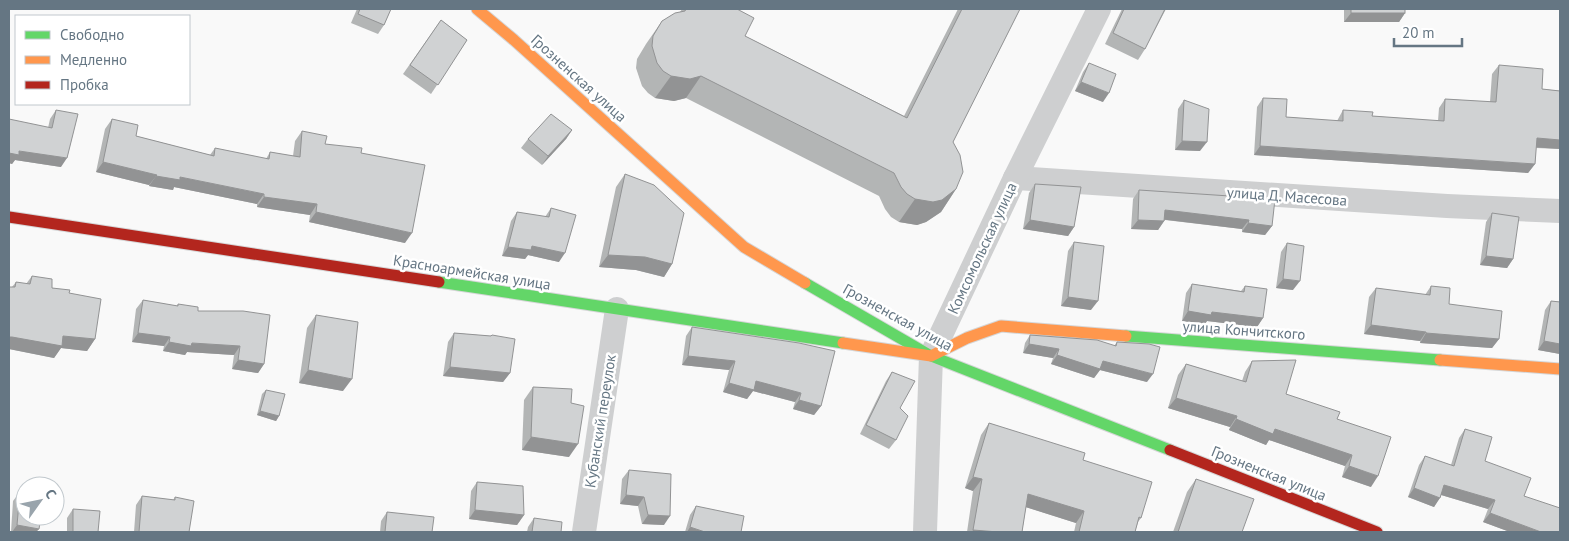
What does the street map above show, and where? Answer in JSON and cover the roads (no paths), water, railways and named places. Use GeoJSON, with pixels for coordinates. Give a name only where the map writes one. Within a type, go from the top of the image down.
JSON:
{"type":"FeatureCollection","features":[{"type":"Feature","properties":{"kind":"street","name":"Грозненская улица"},"geometry":{"type":"LineString","coordinates":[[477,9],[744,247],[931,356],[1377,532]]}},
{"type":"Feature","properties":{"kind":"street","name":"Комсомольская улица"},"geometry":{"type":"LineString","coordinates":[[925,532],[931,356],[1015,178],[1098,9]]}},
{"type":"Feature","properties":{"kind":"street","name":"улица Д. Масесова"},"geometry":{"type":"LineString","coordinates":[[1015,178],[1428,205],[1560,211]]}},
{"type":"Feature","properties":{"kind":"street","name":"Красноармейская улица"},"geometry":{"type":"LineString","coordinates":[[9,217],[931,356]]}},
{"type":"Feature","properties":{"kind":"street","name":"Кубанский переулок"},"geometry":{"type":"LineString","coordinates":[[584,532],[617,309]]}},
{"type":"Feature","properties":{"kind":"street","name":"улица Кончитского"},"geometry":{"type":"LineString","coordinates":[[931,356],[967,338],[1000,326],[1560,369]]}}]}
